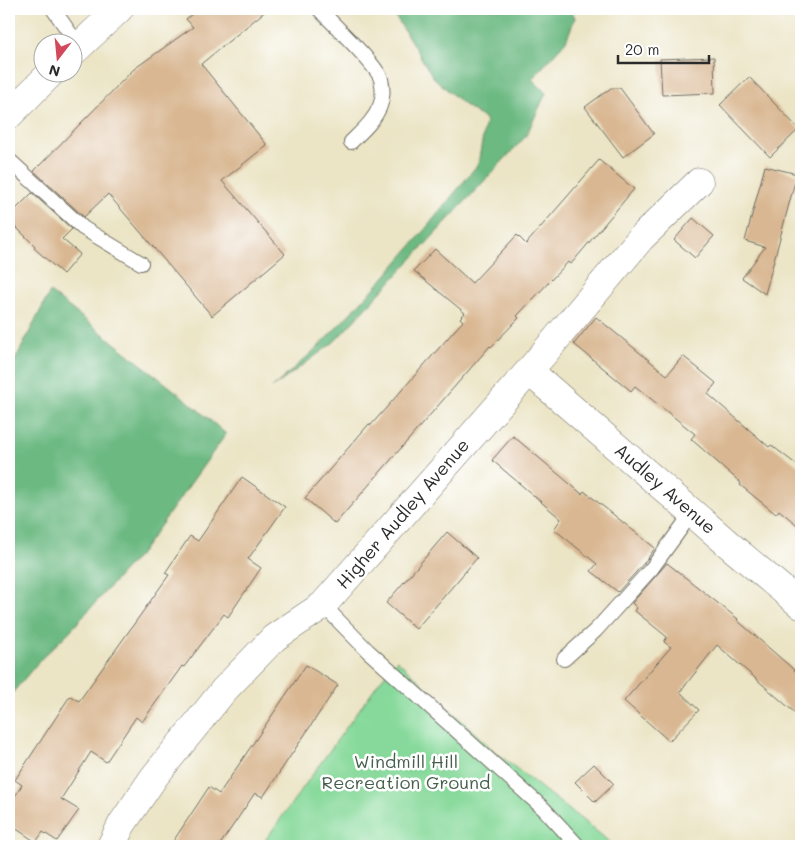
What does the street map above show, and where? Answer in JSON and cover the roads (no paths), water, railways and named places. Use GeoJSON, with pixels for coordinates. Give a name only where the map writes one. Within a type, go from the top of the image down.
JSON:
{"type":"FeatureCollection","features":[{"type":"Feature","properties":{"kind":"street"},"geometry":{"type":"LineString","coordinates":[[82,44],[119,9]]}},
{"type":"Feature","properties":{"kind":"street"},"geometry":{"type":"LineString","coordinates":[[9,115],[42,82]]}},
{"type":"Feature","properties":{"kind":"street","name":"Higher Audley Avenue"},"geometry":{"type":"LineString","coordinates":[[112,846],[122,824],[154,777],[224,690],[274,638],[322,605],[529,371],[642,238],[699,182]]}},
{"type":"Feature","properties":{"kind":"street","name":"Audley Avenue"},"geometry":{"type":"LineString","coordinates":[[529,371],[801,605]]}},
{"type":"Feature","properties":{"kind":"lane"},"geometry":{"type":"LineString","coordinates":[[53,9],[66,32]]}},
{"type":"Feature","properties":{"kind":"lane"},"geometry":{"type":"LineString","coordinates":[[319,9],[371,64],[380,78],[383,92],[381,105],[371,122],[351,142]]}},
{"type":"Feature","properties":{"kind":"lane"},"geometry":{"type":"LineString","coordinates":[[9,160],[83,228],[141,263]]}},
{"type":"Feature","properties":{"kind":"lane"},"geometry":{"type":"LineString","coordinates":[[564,659],[596,630],[652,568],[692,513]]}},
{"type":"Feature","properties":{"kind":"lane"},"geometry":{"type":"LineString","coordinates":[[322,605],[368,651],[544,809],[578,846]]}},
{"type":"Feature","properties":{"kind":"park label","name":"Windmill Hill Recreation Ground"},"geometry":{"type":"Point","coordinates":[406,772]}}]}
